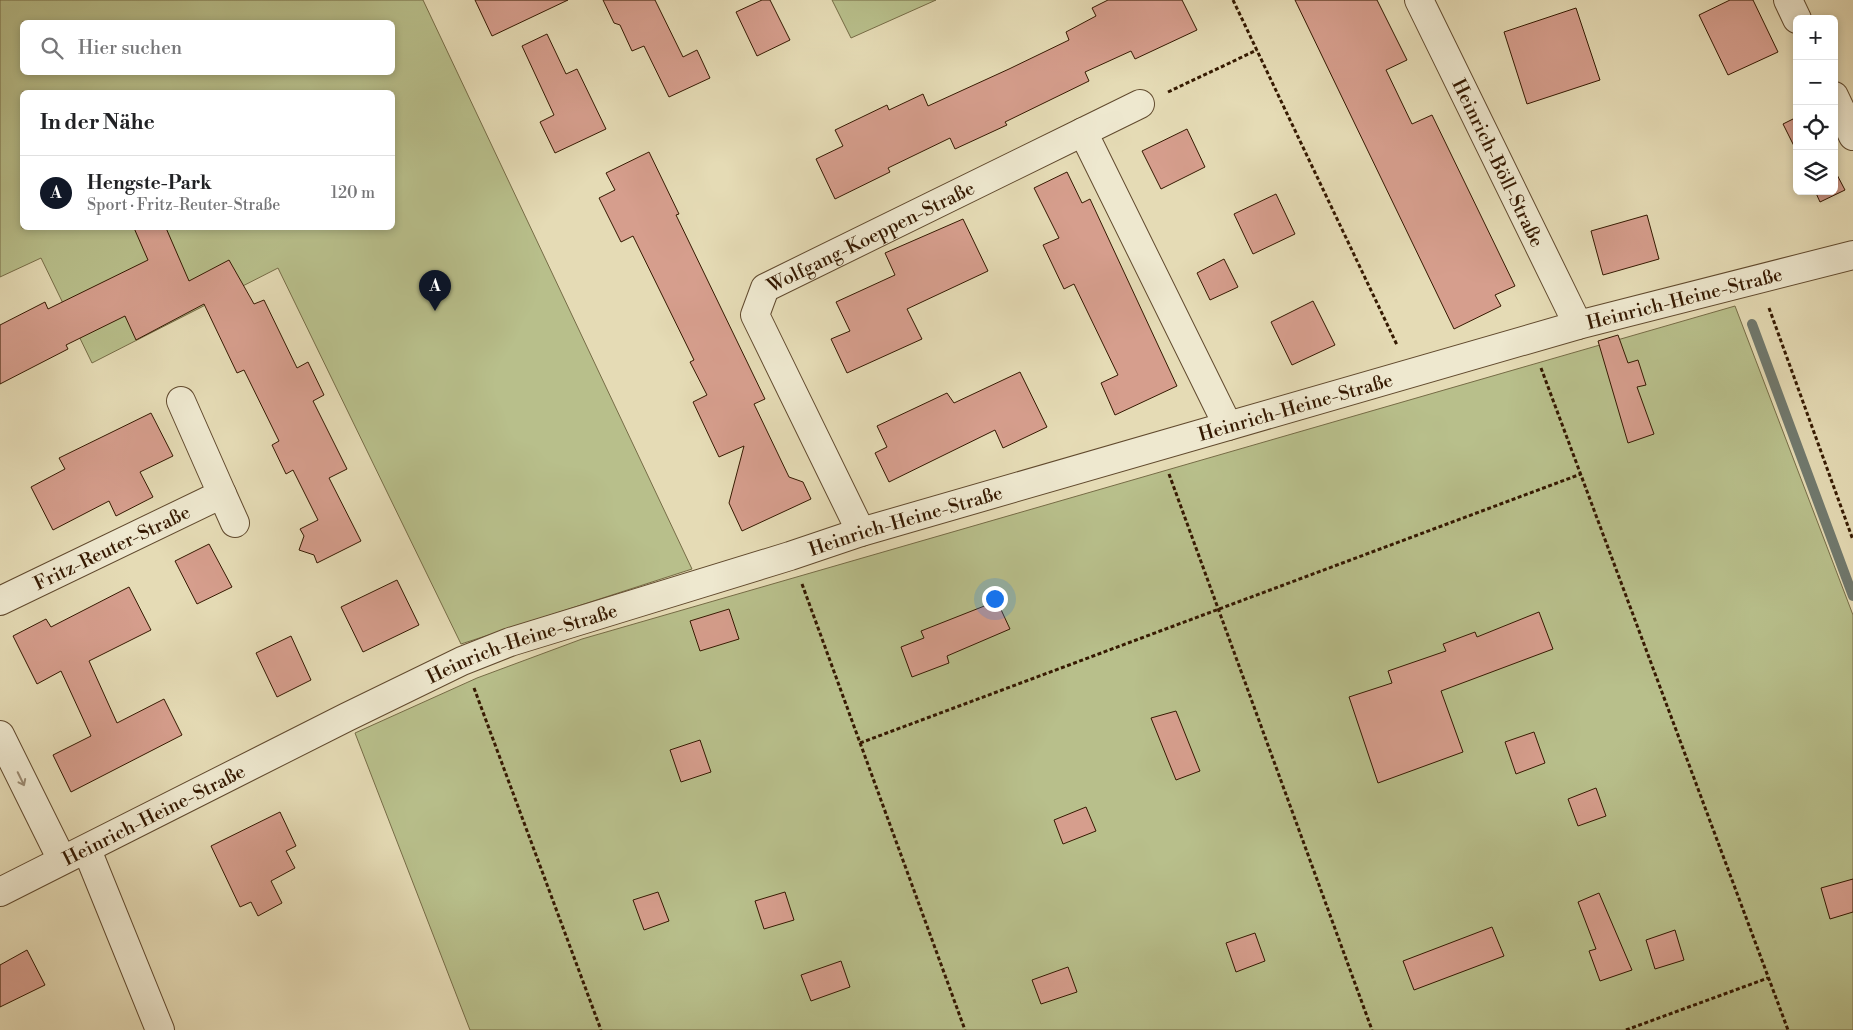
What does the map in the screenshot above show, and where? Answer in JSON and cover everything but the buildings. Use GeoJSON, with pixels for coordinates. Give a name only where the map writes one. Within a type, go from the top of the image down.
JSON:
{"type":"FeatureCollection","features":[{"type":"Feature","properties":{"kind":"street","name":"Heinrich-Böll-Straße"},"geometry":{"type":"LineString","coordinates":[[1419,0],[1578,325]]}},
{"type":"Feature","properties":{"kind":"street"},"geometry":{"type":"LineString","coordinates":[[1788,0],[1795,15]]}},
{"type":"Feature","properties":{"kind":"street","name":"Wolfgang-Koeppen-Straße"},"geometry":{"type":"LineString","coordinates":[[861,532],[755,315],[765,288],[1140,104]]}},
{"type":"Feature","properties":{"kind":"street"},"geometry":{"type":"LineString","coordinates":[[1838,104],[1853,136]]}},
{"type":"Feature","properties":{"kind":"street"},"geometry":{"type":"LineString","coordinates":[[1084,132],[1228,426]]}},
{"type":"Feature","properties":{"kind":"street","name":"Heinrich-Heine-Straße"},"geometry":{"type":"LineString","coordinates":[[0,892],[462,661],[510,642],[790,556],[861,532],[1578,325],[1853,255]]}},
{"type":"Feature","properties":{"kind":"street"},"geometry":{"type":"LineString","coordinates":[[181,401],[235,523]]}},
{"type":"Feature","properties":{"kind":"street","name":"Fritz-Reuter-Straße"},"geometry":{"type":"LineString","coordinates":[[0,601],[222,494]]}},
{"type":"Feature","properties":{"kind":"street"},"geometry":{"type":"LineString","coordinates":[[0,735],[62,860]]}},
{"type":"Feature","properties":{"kind":"street"},"geometry":{"type":"LineString","coordinates":[[87,850],[160,1030]]}},
{"type":"Feature","properties":{"kind":"path"},"geometry":{"type":"LineString","coordinates":[[1233,0],[1410,374]]}},
{"type":"Feature","properties":{"kind":"path"},"geometry":{"type":"LineString","coordinates":[[1140,104],[1257,50]]}},
{"type":"Feature","properties":{"kind":"path"},"geometry":{"type":"LineString","coordinates":[[1759,278],[1853,540]]}},
{"type":"Feature","properties":{"kind":"path"},"geometry":{"type":"LineString","coordinates":[[1530,340],[1788,1030]]}},
{"type":"Feature","properties":{"kind":"path"},"geometry":{"type":"LineString","coordinates":[[1160,446],[1372,1030]]}},
{"type":"Feature","properties":{"kind":"path"},"geometry":{"type":"LineString","coordinates":[[860,743],[1581,474]]}},
{"type":"Feature","properties":{"kind":"path"},"geometry":{"type":"LineString","coordinates":[[790,556],[965,1030]]}},
{"type":"Feature","properties":{"kind":"path"},"geometry":{"type":"LineString","coordinates":[[462,661],[600,1030]]}},
{"type":"Feature","properties":{"kind":"path"},"geometry":{"type":"LineString","coordinates":[[1626,1030],[1768,978]]}},
{"type":"Feature","properties":{"kind":"green space"},"geometry":{"type":"Polygon","coordinates":[[[0,0],[423,0],[692,569],[461,644],[278,268],[92,363],[41,258],[0,277],[0,0]]]}},
{"type":"Feature","properties":{"kind":"green space"},"geometry":{"type":"Polygon","coordinates":[[[832,0],[936,0],[851,38],[832,0]]]}},
{"type":"Feature","properties":{"kind":"green space"},"geometry":{"type":"Polygon","coordinates":[[[1735,306],[1853,615],[1853,1030],[470,1030],[355,733],[477,678],[582,639],[1735,306]]]}},
{"type":"Feature","properties":{"kind":"waterway"},"geometry":{"type":"LineString","coordinates":[[1752,324],[1853,596]]}},
{"type":"Feature","properties":{"kind":"place","name":"Hengste-Park"},"geometry":{"type":"Point","coordinates":[435,311]}}]}
